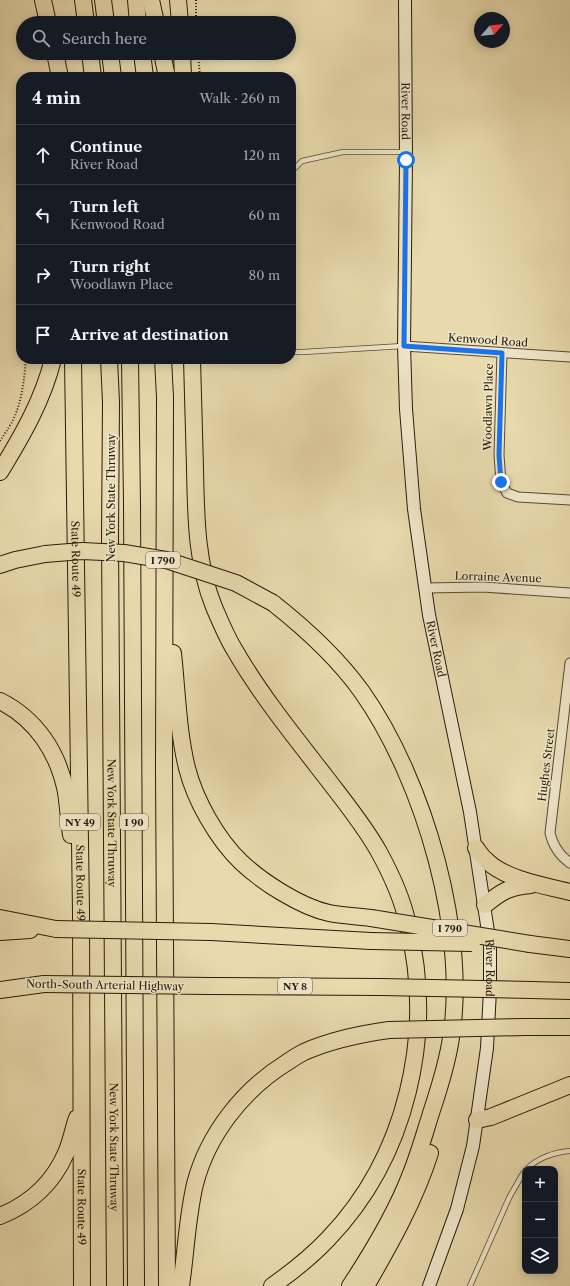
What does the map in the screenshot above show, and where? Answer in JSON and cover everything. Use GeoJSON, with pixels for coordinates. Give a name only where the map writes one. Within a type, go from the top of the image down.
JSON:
{"type":"FeatureCollection","features":[{"type":"Feature","properties":{"kind":"highway"},"geometry":{"type":"LineString","coordinates":[[42,0],[46,16]]}},
{"type":"Feature","properties":{"kind":"highway"},"geometry":{"type":"LineString","coordinates":[[53,0],[54,16]]}},
{"type":"Feature","properties":{"kind":"highway"},"geometry":{"type":"LineString","coordinates":[[83,0],[85,16]]}},
{"type":"Feature","properties":{"kind":"highway"},"geometry":{"type":"LineString","coordinates":[[103,0],[105,16]]}},
{"type":"Feature","properties":{"kind":"highway"},"geometry":{"type":"LineString","coordinates":[[136,0],[137,16]]}},
{"type":"Feature","properties":{"kind":"highway"},"geometry":{"type":"LineString","coordinates":[[151,0],[154,16]]}},
{"type":"Feature","properties":{"kind":"highway"},"geometry":{"type":"LineString","coordinates":[[178,0],[179,16]]}},
{"type":"Feature","properties":{"kind":"highway"},"geometry":{"type":"LineString","coordinates":[[56,60],[59,72]]}},
{"type":"Feature","properties":{"kind":"highway"},"geometry":{"type":"LineString","coordinates":[[59,60],[60,72]]}},
{"type":"Feature","properties":{"kind":"highway"},"geometry":{"type":"LineString","coordinates":[[91,60],[92,72]]}},
{"type":"Feature","properties":{"kind":"highway"},"geometry":{"type":"LineString","coordinates":[[111,60],[112,72]]}},
{"type":"Feature","properties":{"kind":"highway"},"geometry":{"type":"LineString","coordinates":[[143,60],[144,72]]}},
{"type":"Feature","properties":{"kind":"highway"},"geometry":{"type":"LineString","coordinates":[[163,60],[165,72]]}},
{"type":"Feature","properties":{"kind":"highway"},"geometry":{"type":"LineString","coordinates":[[182,60],[183,72]]}},
{"type":"Feature","properties":{"kind":"highway"},"geometry":{"type":"LineString","coordinates":[[0,472],[17,444],[40,400],[51,364]]}},
{"type":"Feature","properties":{"kind":"highway","name":"State Route 49"},"geometry":{"type":"LineString","coordinates":[[74,364],[81,911],[82,1286]]}},
{"type":"Feature","properties":{"kind":"highway","name":"New York State Thruway"},"geometry":{"type":"LineString","coordinates":[[109,364],[111,410],[110,538],[115,1286]]}},
{"type":"Feature","properties":{"kind":"highway","name":"New York State Thruway"},"geometry":{"type":"LineString","coordinates":[[130,364],[136,1286]]}},
{"type":"Feature","properties":{"kind":"highway"},"geometry":{"type":"LineString","coordinates":[[163,364],[165,413],[164,768],[167,1286]]}},
{"type":"Feature","properties":{"kind":"highway"},"geometry":{"type":"LineString","coordinates":[[192,364],[196,516],[201,567],[213,604],[232,647],[262,694],[360,821],[379,853],[396,888],[408,922],[415,958],[419,1004],[414,1067],[404,1109],[388,1150],[374,1178],[363,1195],[328,1239],[299,1266],[272,1286]]}},
{"type":"Feature","properties":{"kind":"highway","name":"I 790"},"geometry":{"type":"LineString","coordinates":[[0,565],[15,560],[45,554],[82,551],[124,553],[166,560],[236,583],[273,603],[296,621],[342,666],[375,712],[402,764],[425,819],[438,864],[454,955],[455,995],[450,1043],[439,1086],[418,1155],[410,1177],[385,1230],[369,1258],[350,1286]]}},
{"type":"Feature","properties":{"kind":"highway"},"geometry":{"type":"LineString","coordinates":[[164,586],[181,731],[187,768],[194,789],[204,810],[220,837],[241,862],[276,889],[302,904],[329,913],[371,918],[530,944],[570,949]]}},
{"type":"Feature","properties":{"kind":"highway"},"geometry":{"type":"LineString","coordinates":[[0,700],[30,720],[44,738],[56,762],[65,791],[81,911]]}},
{"type":"Feature","properties":{"kind":"highway"},"geometry":{"type":"LineString","coordinates":[[476,848],[487,862],[510,876],[570,892]]}},
{"type":"Feature","properties":{"kind":"highway"},"geometry":{"type":"LineString","coordinates":[[485,905],[500,892],[517,886],[537,884]]}},
{"type":"Feature","properties":{"kind":"highway"},"geometry":{"type":"LineString","coordinates":[[0,918],[56,929]]}},
{"type":"Feature","properties":{"kind":"highway"},"geometry":{"type":"LineString","coordinates":[[0,932],[56,929],[211,932],[371,941],[530,944]]}},
{"type":"Feature","properties":{"kind":"highway","name":"North-South Arterial Highway"},"geometry":{"type":"LineString","coordinates":[[0,983],[381,987],[570,991]]}},
{"type":"Feature","properties":{"kind":"highway"},"geometry":{"type":"LineString","coordinates":[[0,990],[44,984]]}},
{"type":"Feature","properties":{"kind":"highway"},"geometry":{"type":"LineString","coordinates":[[181,1286],[188,1219],[201,1165],[214,1138],[229,1115],[248,1092],[269,1073],[303,1052],[335,1040],[389,1030],[525,1026],[570,1027]]}},
{"type":"Feature","properties":{"kind":"highway"},"geometry":{"type":"LineString","coordinates":[[366,1286],[406,1215],[422,1177],[436,1133],[450,1043]]}},
{"type":"Feature","properties":{"kind":"highway"},"geometry":{"type":"LineString","coordinates":[[477,1120],[570,1085]]}},
{"type":"Feature","properties":{"kind":"highway"},"geometry":{"type":"LineString","coordinates":[[0,1216],[12,1211],[31,1199],[51,1179],[66,1153],[82,1103]]}},
{"type":"Feature","properties":{"kind":"main road","name":"River Road"},"geometry":{"type":"LineString","coordinates":[[405,0],[406,152],[404,346],[406,409],[414,509],[431,622],[470,812],[490,945],[490,990],[487,1048],[473,1146],[457,1208],[429,1286]]}},
{"type":"Feature","properties":{"kind":"street","name":"Kenwood Road"},"geometry":{"type":"LineString","coordinates":[[404,346],[570,357]]}},
{"type":"Feature","properties":{"kind":"street","name":"Woodlawn Place"},"geometry":{"type":"LineString","coordinates":[[502,353],[499,455],[501,482],[507,493],[518,497],[570,500]]}},
{"type":"Feature","properties":{"kind":"street","name":"Lorraine Avenue"},"geometry":{"type":"LineString","coordinates":[[425,588],[483,587],[570,593]]}},
{"type":"Feature","properties":{"kind":"street","name":"Hughes Street"},"geometry":{"type":"LineString","coordinates":[[570,663],[550,833],[552,843],[559,854],[570,864]]}},
{"type":"Feature","properties":{"kind":"lane"},"geometry":{"type":"LineString","coordinates":[[296,167],[302,161],[343,152],[406,152]]}},
{"type":"Feature","properties":{"kind":"lane"},"geometry":{"type":"LineString","coordinates":[[296,352],[404,346]]}},
{"type":"Feature","properties":{"kind":"lane"},"geometry":{"type":"LineString","coordinates":[[529,1166],[554,1153],[570,1151]]}},
{"type":"Feature","properties":{"kind":"lane"},"geometry":{"type":"LineString","coordinates":[[470,1286],[509,1198],[522,1174]]}},
{"type":"Feature","properties":{"kind":"path"},"geometry":{"type":"LineString","coordinates":[[196,0],[196,16]]}},
{"type":"Feature","properties":{"kind":"path"},"geometry":{"type":"LineString","coordinates":[[199,60],[200,72]]}},
{"type":"Feature","properties":{"kind":"path"},"geometry":{"type":"LineString","coordinates":[[0,441],[12,421],[20,402],[26,364]]}},
{"type":"Feature","properties":{"kind":"route"},"geometry":{"type":"LineString","coordinates":[[406,160],[404,346],[502,353],[499,455],[501,482]]}}]}
